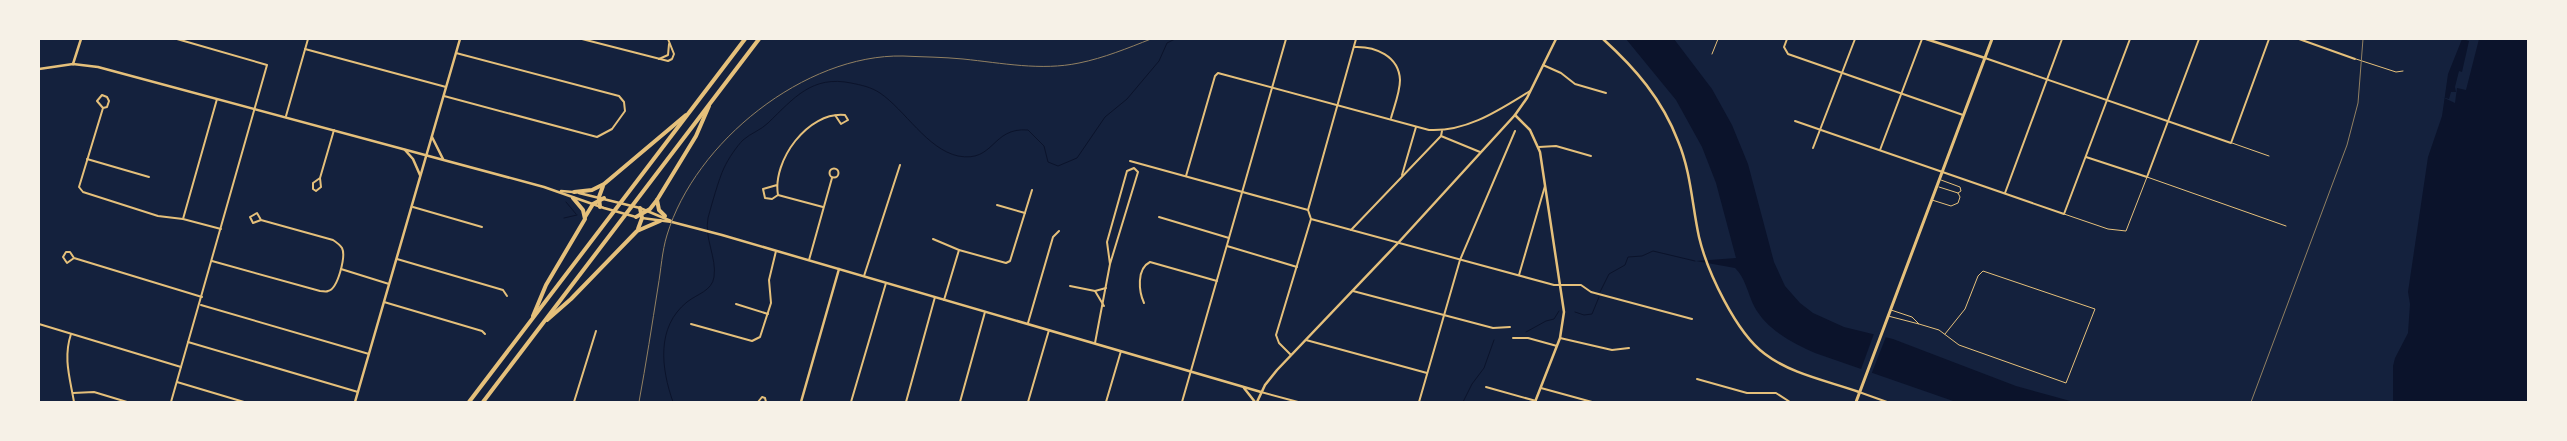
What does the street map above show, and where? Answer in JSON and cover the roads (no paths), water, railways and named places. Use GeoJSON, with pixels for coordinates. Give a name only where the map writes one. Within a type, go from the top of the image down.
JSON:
{"type":"FeatureCollection","features":[{"type":"Feature","properties":{"kind":"highway"},"geometry":{"type":"LineString","coordinates":[[469,402],[745,39]]}},
{"type":"Feature","properties":{"kind":"highway"},"geometry":{"type":"LineString","coordinates":[[482,402],[759,39]]}},
{"type":"Feature","properties":{"kind":"highway"},"geometry":{"type":"LineString","coordinates":[[637,231],[642,216],[657,200],[696,136],[712,100]]}},
{"type":"Feature","properties":{"kind":"highway"},"geometry":{"type":"LineString","coordinates":[[574,192],[592,190],[604,184],[691,110]]}},
{"type":"Feature","properties":{"kind":"highway"},"geometry":{"type":"LineString","coordinates":[[531,322],[546,285],[593,204],[598,199],[604,184]]}},
{"type":"Feature","properties":{"kind":"highway"},"geometry":{"type":"LineString","coordinates":[[573,198],[582,208],[584,219]]}},
{"type":"Feature","properties":{"kind":"highway"},"geometry":{"type":"LineString","coordinates":[[598,199],[604,198]]}},
{"type":"Feature","properties":{"kind":"highway"},"geometry":{"type":"LineString","coordinates":[[598,199],[600,207]]}},
{"type":"Feature","properties":{"kind":"highway"},"geometry":{"type":"LineString","coordinates":[[657,200],[659,210],[665,216]]}},
{"type":"Feature","properties":{"kind":"highway"},"geometry":{"type":"LineString","coordinates":[[640,208],[642,216]]}},
{"type":"Feature","properties":{"kind":"highway"},"geometry":{"type":"LineString","coordinates":[[636,217],[642,216]]}},
{"type":"Feature","properties":{"kind":"highway"},"geometry":{"type":"LineString","coordinates":[[542,324],[571,300],[637,231],[660,222]]}},
{"type":"Feature","properties":{"kind":"main road"},"geometry":{"type":"LineString","coordinates":[[73,64],[82,39]]}},
{"type":"Feature","properties":{"kind":"main road"},"geometry":{"type":"LineString","coordinates":[[355,402],[460,39]]}},
{"type":"Feature","properties":{"kind":"main road"},"geometry":{"type":"LineString","coordinates":[[1244,387],[1256,402],[1261,392],[1291,355],[1398,243],[1515,115],[1532,90],[1556,39]]}},
{"type":"Feature","properties":{"kind":"main road"},"geometry":{"type":"LineString","coordinates":[[1603,39],[1645,82],[1670,122],[1688,172],[1703,249],[1740,329],[1764,353],[1786,366],[1859,392]]}},
{"type":"Feature","properties":{"kind":"main road"},"geometry":{"type":"LineString","coordinates":[[1926,39],[1985,58]]}},
{"type":"Feature","properties":{"kind":"main road"},"geometry":{"type":"LineString","coordinates":[[1856,402],[1992,39]]}},
{"type":"Feature","properties":{"kind":"main road"},"geometry":{"type":"LineString","coordinates":[[39,69],[73,64],[98,67],[286,116],[559,191],[574,192],[598,199]]}},
{"type":"Feature","properties":{"kind":"main road"},"geometry":{"type":"LineString","coordinates":[[1515,115],[1530,130],[1539,147],[1561,286],[1564,318],[1558,346],[1536,402]]}},
{"type":"Feature","properties":{"kind":"main road"},"geometry":{"type":"LineString","coordinates":[[432,137],[444,160]]}},
{"type":"Feature","properties":{"kind":"main road"},"geometry":{"type":"LineString","coordinates":[[404,149],[413,159],[420,176]]}},
{"type":"Feature","properties":{"kind":"main road"},"geometry":{"type":"LineString","coordinates":[[559,191],[573,198],[636,217]]}},
{"type":"Feature","properties":{"kind":"main road"},"geometry":{"type":"LineString","coordinates":[[604,198],[648,210],[665,216],[672,222]]}},
{"type":"Feature","properties":{"kind":"main road"},"geometry":{"type":"LineString","coordinates":[[642,216],[660,222],[672,222],[712,232],[1261,392]]}},
{"type":"Feature","properties":{"kind":"main road"},"geometry":{"type":"LineString","coordinates":[[801,402],[839,269]]}},
{"type":"Feature","properties":{"kind":"street"},"geometry":{"type":"LineString","coordinates":[[171,402],[200,305],[266,65],[177,39]]}},
{"type":"Feature","properties":{"kind":"street"},"geometry":{"type":"LineString","coordinates":[[286,116],[308,39]]}},
{"type":"Feature","properties":{"kind":"street"},"geometry":{"type":"LineString","coordinates":[[583,39],[668,61],[672,59],[674,54],[668,40]]}},
{"type":"Feature","properties":{"kind":"street"},"geometry":{"type":"LineString","coordinates":[[1182,402],[1286,39]]}},
{"type":"Feature","properties":{"kind":"street"},"geometry":{"type":"LineString","coordinates":[[1291,355],[1278,343],[1276,335],[1311,219],[1308,210],[1356,39]]}},
{"type":"Feature","properties":{"kind":"street"},"geometry":{"type":"LineString","coordinates":[[1787,39],[1784,47],[1788,54],[1963,115]]}},
{"type":"Feature","properties":{"kind":"street"},"geometry":{"type":"LineString","coordinates":[[1813,148],[1855,39]]}},
{"type":"Feature","properties":{"kind":"street"},"geometry":{"type":"LineString","coordinates":[[1880,150],[1922,39]]}},
{"type":"Feature","properties":{"kind":"street"},"geometry":{"type":"LineString","coordinates":[[2005,193],[2062,39]]}},
{"type":"Feature","properties":{"kind":"street"},"geometry":{"type":"LineString","coordinates":[[1795,121],[2064,214],[2130,39]]}},
{"type":"Feature","properties":{"kind":"street"},"geometry":{"type":"LineString","coordinates":[[2086,157],[2146,177],[2199,39]]}},
{"type":"Feature","properties":{"kind":"street"},"geometry":{"type":"LineString","coordinates":[[1985,58],[2231,143],[2269,39]]}},
{"type":"Feature","properties":{"kind":"street"},"geometry":{"type":"LineString","coordinates":[[2299,39],[2356,59]]}},
{"type":"Feature","properties":{"kind":"street"},"geometry":{"type":"LineString","coordinates":[[657,59],[668,55],[668,40]]}},
{"type":"Feature","properties":{"kind":"street"},"geometry":{"type":"LineString","coordinates":[[1354,47],[1380,51],[1396,66],[1400,81],[1391,120]]}},
{"type":"Feature","properties":{"kind":"street"},"geometry":{"type":"LineString","coordinates":[[305,49],[446,87]]}},
{"type":"Feature","properties":{"kind":"street"},"geometry":{"type":"LineString","coordinates":[[444,96],[597,137],[612,129],[625,111],[624,102],[619,96],[456,53]]}},
{"type":"Feature","properties":{"kind":"street"},"geometry":{"type":"LineString","coordinates":[[1543,65],[1560,73],[1575,84],[1606,93]]}},
{"type":"Feature","properties":{"kind":"street"},"geometry":{"type":"LineString","coordinates":[[1186,176],[1216,74],[1273,86],[1416,127],[1442,131],[1500,111],[1532,90]]}},
{"type":"Feature","properties":{"kind":"street"},"geometry":{"type":"LineString","coordinates":[[103,108],[97,102],[102,96],[107,97],[110,101],[107,107],[103,108],[87,159],[79,187],[83,192],[158,216],[183,219],[221,229]]}},
{"type":"Feature","properties":{"kind":"street"},"geometry":{"type":"LineString","coordinates":[[183,219],[217,99]]}},
{"type":"Feature","properties":{"kind":"street"},"geometry":{"type":"LineString","coordinates":[[778,195],[776,186],[785,156],[795,142],[818,122],[835,115],[845,115],[848,120],[841,124],[835,115]]}},
{"type":"Feature","properties":{"kind":"street"},"geometry":{"type":"LineString","coordinates":[[1401,176],[1416,127]]}},
{"type":"Feature","properties":{"kind":"street"},"geometry":{"type":"LineString","coordinates":[[320,178],[313,183],[313,189],[316,191],[321,187],[320,178],[334,130]]}},
{"type":"Feature","properties":{"kind":"street"},"geometry":{"type":"LineString","coordinates":[[1351,230],[1441,136],[1442,131]]}},
{"type":"Feature","properties":{"kind":"street"},"geometry":{"type":"LineString","coordinates":[[1419,402],[1460,260],[1515,131]]}},
{"type":"Feature","properties":{"kind":"street"},"geometry":{"type":"LineString","coordinates":[[1441,136],[1480,152]]}},
{"type":"Feature","properties":{"kind":"street"},"geometry":{"type":"LineString","coordinates":[[1539,147],[1556,146],[1591,156]]}},
{"type":"Feature","properties":{"kind":"street"},"geometry":{"type":"LineString","coordinates":[[87,159],[149,177]]}},
{"type":"Feature","properties":{"kind":"street"},"geometry":{"type":"LineString","coordinates":[[1130,161],[1308,210]]}},
{"type":"Feature","properties":{"kind":"street"},"geometry":{"type":"LineString","coordinates":[[864,276],[900,165]]}},
{"type":"Feature","properties":{"kind":"street"},"geometry":{"type":"LineString","coordinates":[[1095,343],[1104,306],[1110,264],[1138,172],[1134,168],[1127,171],[1107,242],[1110,264]]}},
{"type":"Feature","properties":{"kind":"street"},"geometry":{"type":"LineString","coordinates":[[809,261],[832,178]]}},
{"type":"Feature","properties":{"kind":"street"},"geometry":{"type":"LineString","coordinates":[[1518,276],[1546,184]]}},
{"type":"Feature","properties":{"kind":"street"},"geometry":{"type":"LineString","coordinates":[[776,186],[766,187],[762,192],[767,199],[778,195],[823,208]]}},
{"type":"Feature","properties":{"kind":"street"},"geometry":{"type":"LineString","coordinates":[[933,239],[958,250],[1006,263],[1010,262],[1032,190]]}},
{"type":"Feature","properties":{"kind":"street"},"geometry":{"type":"LineString","coordinates":[[997,205],[1025,213]]}},
{"type":"Feature","properties":{"kind":"street"},"geometry":{"type":"LineString","coordinates":[[412,206],[482,227]]}},
{"type":"Feature","properties":{"kind":"street"},"geometry":{"type":"LineString","coordinates":[[212,261],[320,292],[332,289],[341,269],[343,254],[341,246],[333,240],[261,220],[253,223],[250,218],[257,213],[261,220]]}},
{"type":"Feature","properties":{"kind":"street"},"geometry":{"type":"LineString","coordinates":[[1159,217],[1229,238]]}},
{"type":"Feature","properties":{"kind":"street"},"geometry":{"type":"LineString","coordinates":[[1311,219],[1518,276],[1561,286],[1581,285],[1591,292],[1692,319]]}},
{"type":"Feature","properties":{"kind":"street"},"geometry":{"type":"LineString","coordinates":[[1028,324],[1053,237],[1059,231]]}},
{"type":"Feature","properties":{"kind":"street"},"geometry":{"type":"LineString","coordinates":[[1227,246],[1297,267]]}},
{"type":"Feature","properties":{"kind":"street"},"geometry":{"type":"LineString","coordinates":[[944,300],[958,250]]}},
{"type":"Feature","properties":{"kind":"street"},"geometry":{"type":"LineString","coordinates":[[691,324],[752,340],[760,337],[772,299],[769,280],[776,251]]}},
{"type":"Feature","properties":{"kind":"street"},"geometry":{"type":"LineString","coordinates":[[74,258],[67,263],[63,257],[66,252],[70,252],[74,258],[202,297]]}},
{"type":"Feature","properties":{"kind":"street"},"geometry":{"type":"LineString","coordinates":[[397,259],[503,290],[507,296]]}},
{"type":"Feature","properties":{"kind":"street"},"geometry":{"type":"LineString","coordinates":[[1144,303],[1139,286],[1148,263],[1217,281]]}},
{"type":"Feature","properties":{"kind":"street"},"geometry":{"type":"LineString","coordinates":[[341,269],[390,284]]}},
{"type":"Feature","properties":{"kind":"street"},"geometry":{"type":"LineString","coordinates":[[851,402],[886,283]]}},
{"type":"Feature","properties":{"kind":"street"},"geometry":{"type":"LineString","coordinates":[[1070,286],[1095,292],[1106,288]]}},
{"type":"Feature","properties":{"kind":"street"},"geometry":{"type":"LineString","coordinates":[[1352,291],[1493,328],[1510,327]]}},
{"type":"Feature","properties":{"kind":"street"},"geometry":{"type":"LineString","coordinates":[[1095,292],[1104,306]]}},
{"type":"Feature","properties":{"kind":"street"},"geometry":{"type":"LineString","coordinates":[[906,402],[935,297]]}},
{"type":"Feature","properties":{"kind":"street"},"geometry":{"type":"LineString","coordinates":[[384,302],[482,331],[485,334]]}},
{"type":"Feature","properties":{"kind":"street"},"geometry":{"type":"LineString","coordinates":[[736,304],[768,314]]}},
{"type":"Feature","properties":{"kind":"street"},"geometry":{"type":"LineString","coordinates":[[200,305],[369,354]]}},
{"type":"Feature","properties":{"kind":"street"},"geometry":{"type":"LineString","coordinates":[[960,402],[985,312]]}},
{"type":"Feature","properties":{"kind":"street"},"geometry":{"type":"LineString","coordinates":[[39,324],[180,367]]}},
{"type":"Feature","properties":{"kind":"street"},"geometry":{"type":"LineString","coordinates":[[1028,402],[1049,330]]}},
{"type":"Feature","properties":{"kind":"street"},"geometry":{"type":"LineString","coordinates":[[574,402],[596,331]]}},
{"type":"Feature","properties":{"kind":"street"},"geometry":{"type":"LineString","coordinates":[[71,334],[66,348],[66,365],[74,402]]}},
{"type":"Feature","properties":{"kind":"street"},"geometry":{"type":"LineString","coordinates":[[1513,338],[1528,338],[1558,346]]}},
{"type":"Feature","properties":{"kind":"street"},"geometry":{"type":"LineString","coordinates":[[1560,338],[1612,350],[1629,348]]}},
{"type":"Feature","properties":{"kind":"street"},"geometry":{"type":"LineString","coordinates":[[1306,340],[1427,373]]}},
{"type":"Feature","properties":{"kind":"street"},"geometry":{"type":"LineString","coordinates":[[188,342],[358,392]]}},
{"type":"Feature","properties":{"kind":"street"},"geometry":{"type":"LineString","coordinates":[[1106,402],[1121,351]]}},
{"type":"Feature","properties":{"kind":"street"},"geometry":{"type":"LineString","coordinates":[[1697,379],[1747,393],[1776,393],[1790,402]]}},
{"type":"Feature","properties":{"kind":"street"},"geometry":{"type":"LineString","coordinates":[[176,382],[244,402]]}},
{"type":"Feature","properties":{"kind":"street"},"geometry":{"type":"LineString","coordinates":[[1486,387],[1536,402]]}},
{"type":"Feature","properties":{"kind":"street"},"geometry":{"type":"LineString","coordinates":[[1541,388],[1592,402]]}},
{"type":"Feature","properties":{"kind":"street"},"geometry":{"type":"LineString","coordinates":[[72,393],[94,392],[127,402]]}},
{"type":"Feature","properties":{"kind":"street"},"geometry":{"type":"LineString","coordinates":[[1261,392],[1298,402]]}},
{"type":"Feature","properties":{"kind":"street"},"geometry":{"type":"LineString","coordinates":[[1859,392],[1887,402]]}},
{"type":"Feature","properties":{"kind":"street"},"geometry":{"type":"LineString","coordinates":[[758,402],[762,397],[766,402]]}},
{"type":"Feature","properties":{"kind":"lane"},"geometry":{"type":"LineString","coordinates":[[1712,54],[1718,39]]}},
{"type":"Feature","properties":{"kind":"lane"},"geometry":{"type":"LineString","coordinates":[[2356,59],[2396,72],[2403,71]]}},
{"type":"Feature","properties":{"kind":"lane"},"geometry":{"type":"LineString","coordinates":[[2231,143],[2269,156]]}},
{"type":"Feature","properties":{"kind":"lane"},"geometry":{"type":"LineString","coordinates":[[2064,214],[2108,229],[2126,231],[2146,177],[2286,226]]}},
{"type":"Feature","properties":{"kind":"lane"},"geometry":{"type":"LineString","coordinates":[[1939,180],[1960,187],[1961,191],[1957,193]]}},
{"type":"Feature","properties":{"kind":"lane"},"geometry":{"type":"LineString","coordinates":[[1932,199],[1953,206],[1960,200],[1957,193],[1937,186]]}},
{"type":"Feature","properties":{"kind":"lane"},"geometry":{"type":"LineString","coordinates":[[1887,316],[1935,328],[1959,345],[2066,383],[2069,380],[2095,309],[1983,272],[1978,276],[1965,309],[1945,334]]}},
{"type":"Feature","properties":{"kind":"lane"},"geometry":{"type":"LineString","coordinates":[[1890,309],[1912,317],[1919,324]]}},
{"type":"Feature","properties":{"kind":"water"},"geometry":{"type":"Polygon","coordinates":[[[1626,39],[1674,39],[1712,89],[1732,125],[1748,164],[1774,262],[1785,286],[1800,303],[1813,313],[1844,327],[1893,339],[2016,386],[2074,402],[1956,402],[1815,353],[1797,345],[1765,322],[1754,306],[1744,281],[1735,268],[1696,261],[1736,258],[1716,183],[1702,147],[1676,100],[1626,39]]]}},
{"type":"Feature","properties":{"kind":"water"},"geometry":{"type":"Polygon","coordinates":[[[2462,39],[2528,39],[2528,402],[2393,402],[2393,366],[2408,333],[2410,304],[2408,292],[2428,157],[2442,116],[2448,74],[2462,39]]]}},
{"type":"Feature","properties":{"kind":"waterway"},"geometry":{"type":"LineString","coordinates":[[673,402],[664,362],[666,336],[670,323],[677,312],[687,302],[707,289],[713,282],[714,263],[707,225],[722,173],[730,157],[743,140],[765,125],[795,97],[825,82],[837,81],[862,85],[873,89],[889,100],[936,146],[947,152],[958,156],[970,157],[987,150],[1007,134],[1028,130],[1044,146],[1048,162],[1058,166],[1077,158],[1105,117],[1127,99],[1159,61],[1167,43],[1175,39]]}},
{"type":"Feature","properties":{"kind":"waterway"},"geometry":{"type":"LineString","coordinates":[[566,202],[576,214]]}},
{"type":"Feature","properties":{"kind":"waterway"},"geometry":{"type":"LineString","coordinates":[[564,218],[577,215]]}},
{"type":"Feature","properties":{"kind":"waterway"},"geometry":{"type":"LineString","coordinates":[[1600,292],[1609,274],[1625,265],[1628,257],[1642,256],[1653,251],[1695,261]]}},
{"type":"Feature","properties":{"kind":"waterway"},"geometry":{"type":"LineString","coordinates":[[1575,312],[1584,315],[1592,314],[1599,297]]}},
{"type":"Feature","properties":{"kind":"waterway"},"geometry":{"type":"LineString","coordinates":[[1526,332],[1546,321],[1554,319],[1559,311]]}},
{"type":"Feature","properties":{"kind":"waterway"},"geometry":{"type":"LineString","coordinates":[[1463,402],[1472,384],[1484,368],[1494,340]]}},
{"type":"Feature","properties":{"kind":"railway"},"geometry":{"type":"LineString","coordinates":[[639,402],[667,235],[681,201],[702,168],[728,137],[759,110],[793,87],[829,70],[866,59],[903,56],[956,58],[1036,66],[1065,65],[1098,58],[1151,39]]}},
{"type":"Feature","properties":{"kind":"railway"},"geometry":{"type":"LineString","coordinates":[[2251,402],[2347,145],[2358,103],[2363,39]]}}]}
